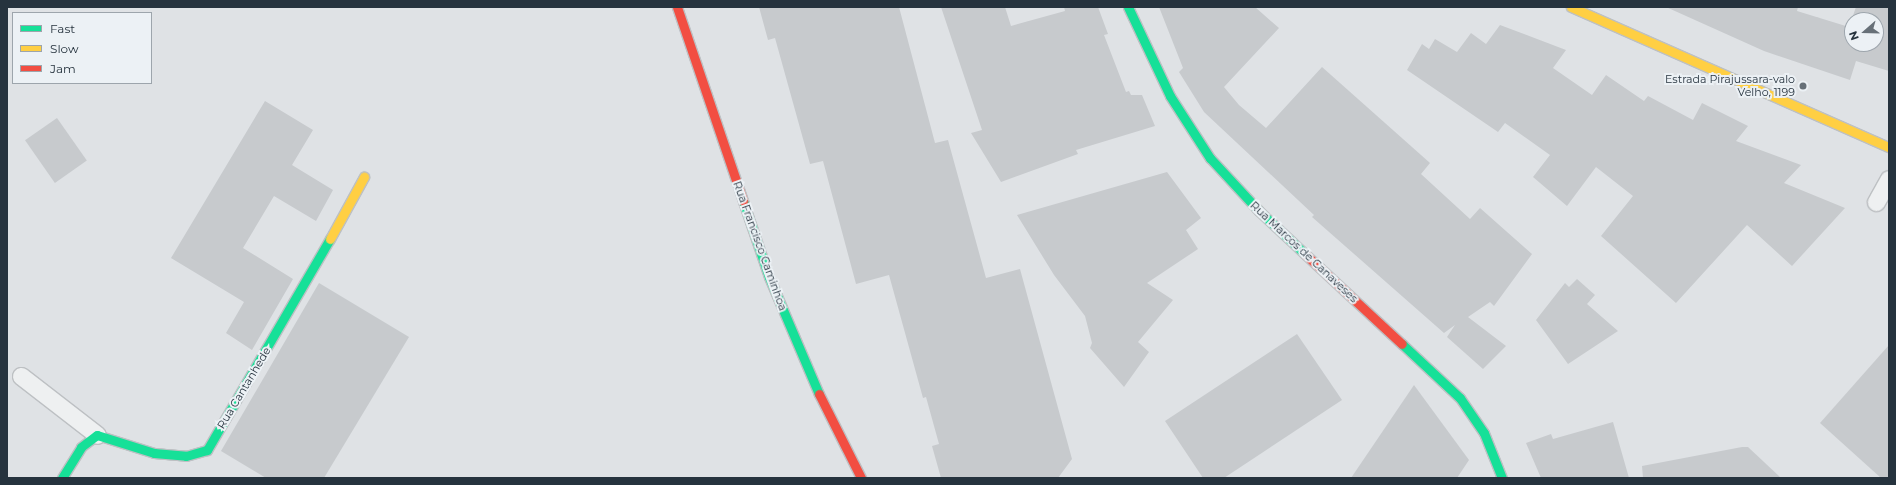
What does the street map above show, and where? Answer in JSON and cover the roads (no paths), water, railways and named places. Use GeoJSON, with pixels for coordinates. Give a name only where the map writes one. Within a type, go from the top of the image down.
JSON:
{"type":"FeatureCollection","features":[{"type":"Feature","properties":{"kind":"street","name":"Rua Francisco Caminhoa"},"geometry":{"type":"LineString","coordinates":[[677,7],[769,277],[817,391],[861,478]]}},
{"type":"Feature","properties":{"kind":"street","name":"Rua Marcos de Canaveses"},"geometry":{"type":"LineString","coordinates":[[1128,7],[1170,96],[1210,158],[1259,211],[1460,398],[1484,433],[1502,478]]}},
{"type":"Feature","properties":{"kind":"street"},"geometry":{"type":"LineString","coordinates":[[1571,7],[1889,147]]}},
{"type":"Feature","properties":{"kind":"street","name":"Rua Cantanhede"},"geometry":{"type":"LineString","coordinates":[[97,435],[154,453],[186,456],[207,450],[280,328],[364,177]]}},
{"type":"Feature","properties":{"kind":"street"},"geometry":{"type":"LineString","coordinates":[[62,478],[81,447],[97,435]]}},
{"type":"Feature","properties":{"kind":"lane"},"geometry":{"type":"LineString","coordinates":[[1876,202],[1889,179]]}},
{"type":"Feature","properties":{"kind":"lane"},"geometry":{"type":"LineString","coordinates":[[21,376],[97,435]]}},
{"type":"Feature","properties":{"kind":"place","name":"Estrada Pirajussara-valo Velho, 1199"},"geometry":{"type":"Point","coordinates":[1803,86]}}]}
